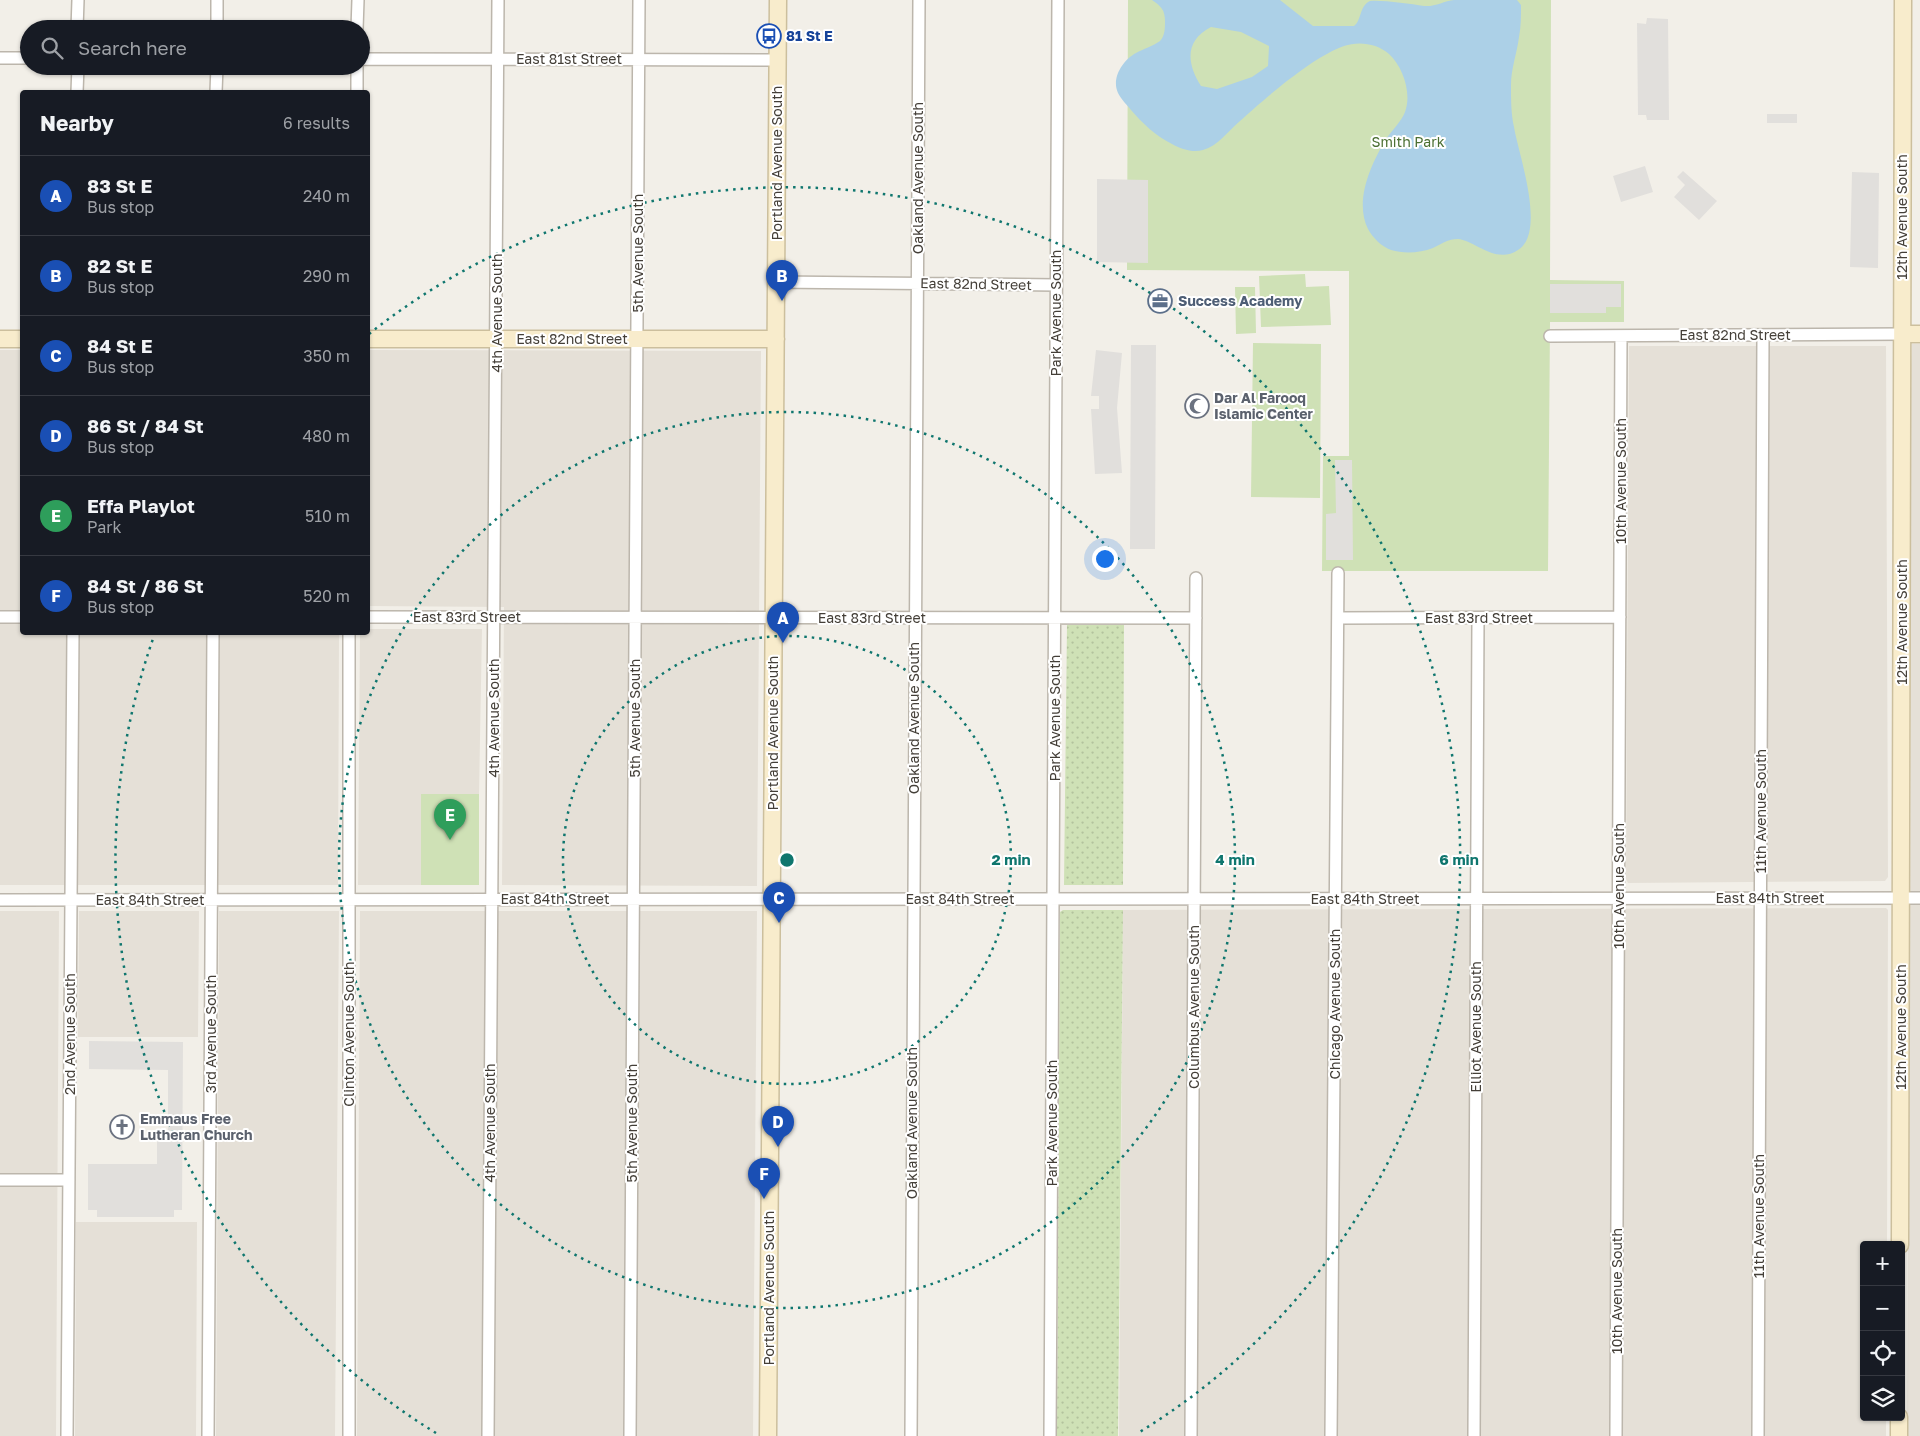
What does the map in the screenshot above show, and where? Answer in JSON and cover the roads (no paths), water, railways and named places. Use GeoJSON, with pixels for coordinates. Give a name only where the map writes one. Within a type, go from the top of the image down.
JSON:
{"type":"FeatureCollection","features":[{"type":"Feature","properties":{"kind":"street"},"geometry":{"type":"LineString","coordinates":[[77,20],[78,0]]}},
{"type":"Feature","properties":{"kind":"street"},"geometry":{"type":"LineString","coordinates":[[217,0],[217,20]]}},
{"type":"Feature","properties":{"kind":"street"},"geometry":{"type":"LineString","coordinates":[[357,20],[358,0]]}},
{"type":"Feature","properties":{"kind":"street","name":"4th Avenue South"},"geometry":{"type":"LineString","coordinates":[[488,1436],[498,0]]}},
{"type":"Feature","properties":{"kind":"street","name":"5th Avenue South"},"geometry":{"type":"LineString","coordinates":[[630,1436],[639,0]]}},
{"type":"Feature","properties":{"kind":"street","name":"Portland Avenue South"},"geometry":{"type":"LineString","coordinates":[[768,1436],[778,0]]}},
{"type":"Feature","properties":{"kind":"street","name":"Oakland Avenue South"},"geometry":{"type":"LineString","coordinates":[[911,1436],[914,618],[919,0]]}},
{"type":"Feature","properties":{"kind":"street","name":"Park Avenue South"},"geometry":{"type":"LineString","coordinates":[[1050,1436],[1058,0]]}},
{"type":"Feature","properties":{"kind":"street","name":"12th Avenue South"},"geometry":{"type":"LineString","coordinates":[[1900,1241],[1903,0]]}},
{"type":"Feature","properties":{"kind":"street"},"geometry":{"type":"LineString","coordinates":[[0,58],[20,58]]}},
{"type":"Feature","properties":{"kind":"street","name":"East 81st Street"},"geometry":{"type":"LineString","coordinates":[[370,59],[777,60]]}},
{"type":"Feature","properties":{"kind":"street"},"geometry":{"type":"LineString","coordinates":[[78,75],[78,90]]}},
{"type":"Feature","properties":{"kind":"street"},"geometry":{"type":"LineString","coordinates":[[216,90],[217,75]]}},
{"type":"Feature","properties":{"kind":"street"},"geometry":{"type":"LineString","coordinates":[[357,75],[357,90]]}},
{"type":"Feature","properties":{"kind":"street","name":"East 82nd Street"},"geometry":{"type":"LineString","coordinates":[[776,282],[1056,286]]}},
{"type":"Feature","properties":{"kind":"street","name":"East 82nd Street"},"geometry":{"type":"LineString","coordinates":[[1550,336],[1920,334]]}},
{"type":"Feature","properties":{"kind":"street","name":"11th Avenue South"},"geometry":{"type":"LineString","coordinates":[[1758,1436],[1763,335]]}},
{"type":"Feature","properties":{"kind":"street","name":"10th Avenue South"},"geometry":{"type":"LineString","coordinates":[[1616,1436],[1621,336]]}},
{"type":"Feature","properties":{"kind":"street"},"geometry":{"type":"LineString","coordinates":[[0,339],[20,339]]}},
{"type":"Feature","properties":{"kind":"street","name":"East 82nd Street"},"geometry":{"type":"LineString","coordinates":[[370,339],[776,339]]}},
{"type":"Feature","properties":{"kind":"street","name":"Chicago Avenue South"},"geometry":{"type":"LineString","coordinates":[[1331,1436],[1338,573]]}},
{"type":"Feature","properties":{"kind":"street","name":"Columbus Avenue South"},"geometry":{"type":"LineString","coordinates":[[1191,1436],[1196,578]]}},
{"type":"Feature","properties":{"kind":"street"},"geometry":{"type":"LineString","coordinates":[[0,617],[20,617]]}},
{"type":"Feature","properties":{"kind":"street","name":"East 83rd Street"},"geometry":{"type":"LineString","coordinates":[[370,617],[1196,618]]}},
{"type":"Feature","properties":{"kind":"street","name":"East 83rd Street"},"geometry":{"type":"LineString","coordinates":[[1338,618],[1620,617]]}},
{"type":"Feature","properties":{"kind":"street","name":"Elliot Avenue South"},"geometry":{"type":"LineString","coordinates":[[1474,1436],[1478,618]]}},
{"type":"Feature","properties":{"kind":"street","name":"2nd Avenue South"},"geometry":{"type":"LineString","coordinates":[[67,1436],[73,635]]}},
{"type":"Feature","properties":{"kind":"street","name":"3rd Avenue South"},"geometry":{"type":"LineString","coordinates":[[208,1436],[213,635]]}},
{"type":"Feature","properties":{"kind":"street","name":"Clinton Avenue South"},"geometry":{"type":"LineString","coordinates":[[349,1436],[350,635]]}},
{"type":"Feature","properties":{"kind":"street","name":"East 84th Street"},"geometry":{"type":"LineString","coordinates":[[0,900],[1920,898]]}},
{"type":"Feature","properties":{"kind":"street"},"geometry":{"type":"LineString","coordinates":[[0,1180],[69,1180]]}},
{"type":"Feature","properties":{"kind":"street"},"geometry":{"type":"LineString","coordinates":[[1899,1421],[1899,1436]]}},
{"type":"Feature","properties":{"kind":"water"},"geometry":{"type":"Polygon","coordinates":[[[1152,0],[1280,0],[1313,26],[1354,26],[1364,6],[1370,1],[1428,6],[1454,0],[1517,0],[1521,5],[1521,21],[1512,73],[1511,101],[1513,122],[1525,173],[1531,210],[1530,227],[1526,241],[1518,250],[1502,255],[1458,239],[1448,241],[1428,250],[1407,252],[1388,249],[1372,235],[1364,218],[1363,207],[1366,183],[1380,149],[1399,123],[1407,105],[1407,89],[1402,73],[1389,54],[1373,45],[1349,44],[1318,59],[1276,90],[1218,142],[1208,148],[1199,151],[1187,150],[1160,137],[1135,115],[1118,93],[1116,87],[1117,76],[1127,60],[1136,53],[1157,43],[1163,37],[1165,17],[1162,9],[1152,0]],[[1211,27],[1196,39],[1192,46],[1191,61],[1196,78],[1201,86],[1217,89],[1252,77],[1268,66],[1269,46],[1241,32],[1211,27]]]}},
{"type":"Feature","properties":{"kind":"place","name":"81 St E"},"geometry":{"type":"Point","coordinates":[769,36]}},
{"type":"Feature","properties":{"kind":"place","name":"82 St E"},"geometry":{"type":"Point","coordinates":[782,301]}},
{"type":"Feature","properties":{"kind":"place","name":"Success Academy"},"geometry":{"type":"Point","coordinates":[1160,301]}},
{"type":"Feature","properties":{"kind":"place","name":"Dar Al Farooq Islamic Center"},"geometry":{"type":"Point","coordinates":[1197,406]}},
{"type":"Feature","properties":{"kind":"place","name":"83 St E"},"geometry":{"type":"Point","coordinates":[783,643]}},
{"type":"Feature","properties":{"kind":"place","name":"Effa Playlot"},"geometry":{"type":"Point","coordinates":[450,840]}},
{"type":"Feature","properties":{"kind":"place","name":"84 St E"},"geometry":{"type":"Point","coordinates":[779,923]}},
{"type":"Feature","properties":{"kind":"place","name":"Emmaus Free Lutheran Church"},"geometry":{"type":"Point","coordinates":[122,1127]}},
{"type":"Feature","properties":{"kind":"place","name":"86 St / 84 St"},"geometry":{"type":"Point","coordinates":[778,1147]}},
{"type":"Feature","properties":{"kind":"place","name":"84 St / 86 St"},"geometry":{"type":"Point","coordinates":[764,1199]}},
{"type":"Feature","properties":{"kind":"park label","name":"Smith Park"},"geometry":{"type":"Point","coordinates":[1408,142]}}]}
